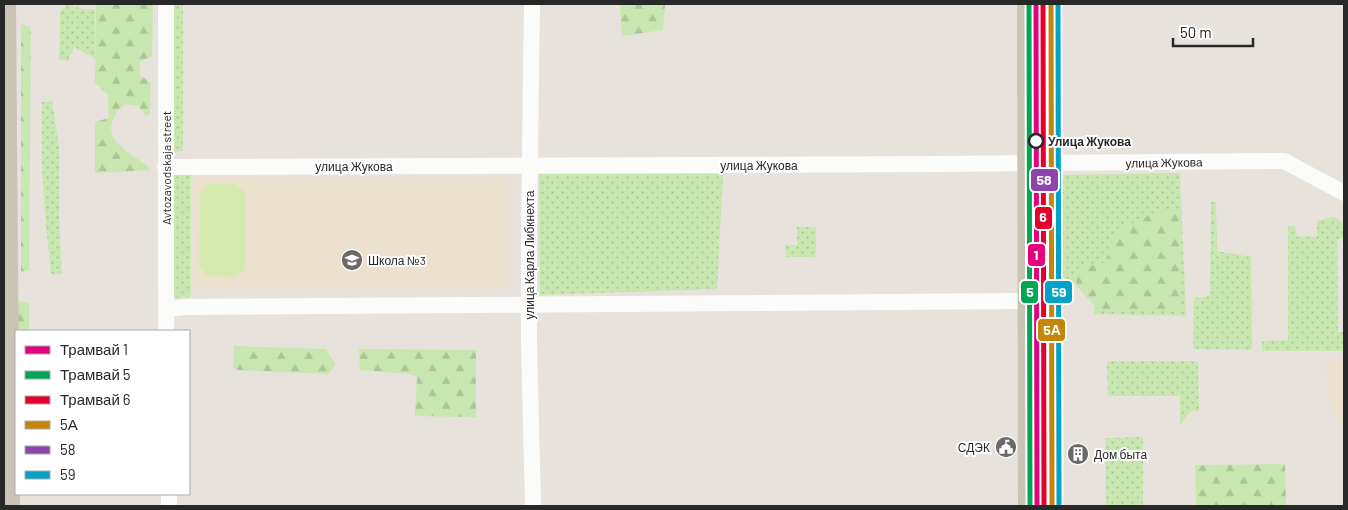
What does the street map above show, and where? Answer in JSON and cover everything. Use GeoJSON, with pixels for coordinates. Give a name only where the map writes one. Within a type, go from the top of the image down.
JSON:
{"type":"FeatureCollection","features":[{"type":"Feature","properties":{"kind":"main road"},"geometry":{"type":"LineString","coordinates":[[6,4],[10,506]]}},
{"type":"Feature","properties":{"kind":"main road"},"geometry":{"type":"LineString","coordinates":[[1027,4],[1028,506]]}},
{"type":"Feature","properties":{"kind":"main road"},"geometry":{"type":"LineString","coordinates":[[1051,4],[1052,506]]}},
{"type":"Feature","properties":{"kind":"main road"},"geometry":{"type":"LineString","coordinates":[[4,425],[8,401]]}},
{"type":"Feature","properties":{"kind":"street","name":"Avtozavodskaja street"},"geometry":{"type":"LineString","coordinates":[[166,4],[166,330]]}},
{"type":"Feature","properties":{"kind":"street","name":"улица Карла Либкнехта"},"geometry":{"type":"LineString","coordinates":[[532,4],[529,167],[529,343],[533,506]]}},
{"type":"Feature","properties":{"kind":"street","name":"улица Жукова"},"geometry":{"type":"LineString","coordinates":[[165,167],[529,167],[1284,161],[1344,193]]}},
{"type":"Feature","properties":{"kind":"street"},"geometry":{"type":"LineString","coordinates":[[166,309],[192,306],[1028,301]]}},
{"type":"Feature","properties":{"kind":"shaded area","name":"Школа №3"},"geometry":{"type":"Polygon","coordinates":[[[193,177],[510,178],[510,288],[193,289],[193,177]]]}},
{"type":"Feature","properties":{"kind":"shaded area"},"geometry":{"type":"Polygon","coordinates":[[[1344,360],[1344,423],[1332,416],[1324,361],[1344,360]]]}},
{"type":"Feature","properties":{"kind":"green space"},"geometry":{"type":"Polygon","coordinates":[[[67,4],[84,9],[95,9],[95,58],[74,47],[68,61],[59,59],[60,12],[67,4]]]}},
{"type":"Feature","properties":{"kind":"green space"},"geometry":{"type":"Polygon","coordinates":[[[96,4],[153,4],[152,56],[140,62],[140,75],[151,83],[150,113],[147,117],[138,106],[125,104],[115,114],[111,131],[113,138],[124,150],[151,170],[95,173],[95,122],[109,118],[108,95],[95,83],[96,4]]]}},
{"type":"Feature","properties":{"kind":"green space"},"geometry":{"type":"Polygon","coordinates":[[[172,4],[183,4],[183,151],[171,152],[172,4]]]}},
{"type":"Feature","properties":{"kind":"green space"},"geometry":{"type":"Polygon","coordinates":[[[620,4],[665,4],[663,30],[622,36],[620,4]]]}},
{"type":"Feature","properties":{"kind":"green space"},"geometry":{"type":"Polygon","coordinates":[[[21,24],[31,27],[29,270],[21,272],[21,24]]]}},
{"type":"Feature","properties":{"kind":"green space"},"geometry":{"type":"Polygon","coordinates":[[[52,101],[59,147],[59,212],[62,274],[51,274],[42,167],[42,102],[52,101]]]}},
{"type":"Feature","properties":{"kind":"green space"},"geometry":{"type":"Polygon","coordinates":[[[1180,173],[1186,316],[1094,314],[1094,305],[1076,285],[1060,283],[1060,175],[1180,173]]]}},
{"type":"Feature","properties":{"kind":"green space"},"geometry":{"type":"Polygon","coordinates":[[[191,174],[191,297],[172,298],[172,175],[191,174]]]}},
{"type":"Feature","properties":{"kind":"green space"},"geometry":{"type":"Polygon","coordinates":[[[539,174],[723,174],[717,289],[540,295],[539,174]]]}},
{"type":"Feature","properties":{"kind":"green space"},"geometry":{"type":"Polygon","coordinates":[[[208,184],[236,184],[246,194],[245,270],[231,277],[206,275],[199,266],[200,194],[208,184]]]}},
{"type":"Feature","properties":{"kind":"green space"},"geometry":{"type":"Polygon","coordinates":[[[1211,202],[1216,202],[1217,251],[1251,257],[1252,350],[1193,349],[1194,298],[1210,296],[1211,202]]]}},
{"type":"Feature","properties":{"kind":"green space"},"geometry":{"type":"Polygon","coordinates":[[[1179,211],[1179,310],[1099,310],[1077,286],[1075,270],[1106,262],[1115,231],[1156,212],[1179,211]]]}},
{"type":"Feature","properties":{"kind":"green space"},"geometry":{"type":"Polygon","coordinates":[[[1334,217],[1342,223],[1344,231],[1344,237],[1337,240],[1338,332],[1344,332],[1344,351],[1262,351],[1262,341],[1288,340],[1288,226],[1295,226],[1297,236],[1317,237],[1317,221],[1334,217]]]}},
{"type":"Feature","properties":{"kind":"green space"},"geometry":{"type":"Polygon","coordinates":[[[797,227],[816,227],[816,257],[786,257],[785,245],[797,245],[797,227]]]}},
{"type":"Feature","properties":{"kind":"green space"},"geometry":{"type":"Polygon","coordinates":[[[17,301],[29,303],[29,330],[18,330],[17,301]]]}},
{"type":"Feature","properties":{"kind":"green space"},"geometry":{"type":"Polygon","coordinates":[[[234,346],[326,349],[336,365],[328,374],[237,370],[233,366],[234,346]]]}},
{"type":"Feature","properties":{"kind":"green space"},"geometry":{"type":"Polygon","coordinates":[[[359,349],[476,350],[476,417],[415,416],[417,377],[408,374],[360,370],[359,349]]]}},
{"type":"Feature","properties":{"kind":"green space"},"geometry":{"type":"Polygon","coordinates":[[[1107,361],[1198,361],[1199,411],[1191,411],[1180,425],[1180,396],[1108,396],[1107,361]]]}},
{"type":"Feature","properties":{"kind":"green space"},"geometry":{"type":"Polygon","coordinates":[[[1143,437],[1143,506],[1106,506],[1105,438],[1143,437]]]}},
{"type":"Feature","properties":{"kind":"green space"},"geometry":{"type":"Polygon","coordinates":[[[1285,464],[1286,506],[1196,506],[1195,465],[1285,464]]]}},
{"type":"Feature","properties":{"kind":"tram line","name":"5"},"geometry":{"type":"LineString","coordinates":[[1029,4],[1030,506]]}},
{"type":"Feature","properties":{"kind":"tram line","name":"1"},"geometry":{"type":"LineString","coordinates":[[1036,4],[1037,506]]}},
{"type":"Feature","properties":{"kind":"tram line","name":"6"},"geometry":{"type":"LineString","coordinates":[[1043,4],[1044,506]]}},
{"type":"Feature","properties":{"kind":"transit line","name":"58"},"geometry":{"type":"LineString","coordinates":[[1044,4],[1045,506]]}},
{"type":"Feature","properties":{"kind":"transit line","name":"5А"},"geometry":{"type":"LineString","coordinates":[[1051,4],[1052,506]]}},
{"type":"Feature","properties":{"kind":"transit line","name":"59"},"geometry":{"type":"LineString","coordinates":[[1058,4],[1059,506]]}},
{"type":"Feature","properties":{"kind":"place","name":"Улица Жукова"},"geometry":{"type":"Point","coordinates":[1036,141]}},
{"type":"Feature","properties":{"kind":"place","name":"Школа №3"},"geometry":{"type":"Point","coordinates":[352,260]}},
{"type":"Feature","properties":{"kind":"place","name":"СДЭК"},"geometry":{"type":"Point","coordinates":[1006,447]}},
{"type":"Feature","properties":{"kind":"place","name":"Дом быта"},"geometry":{"type":"Point","coordinates":[1078,454]}}]}
